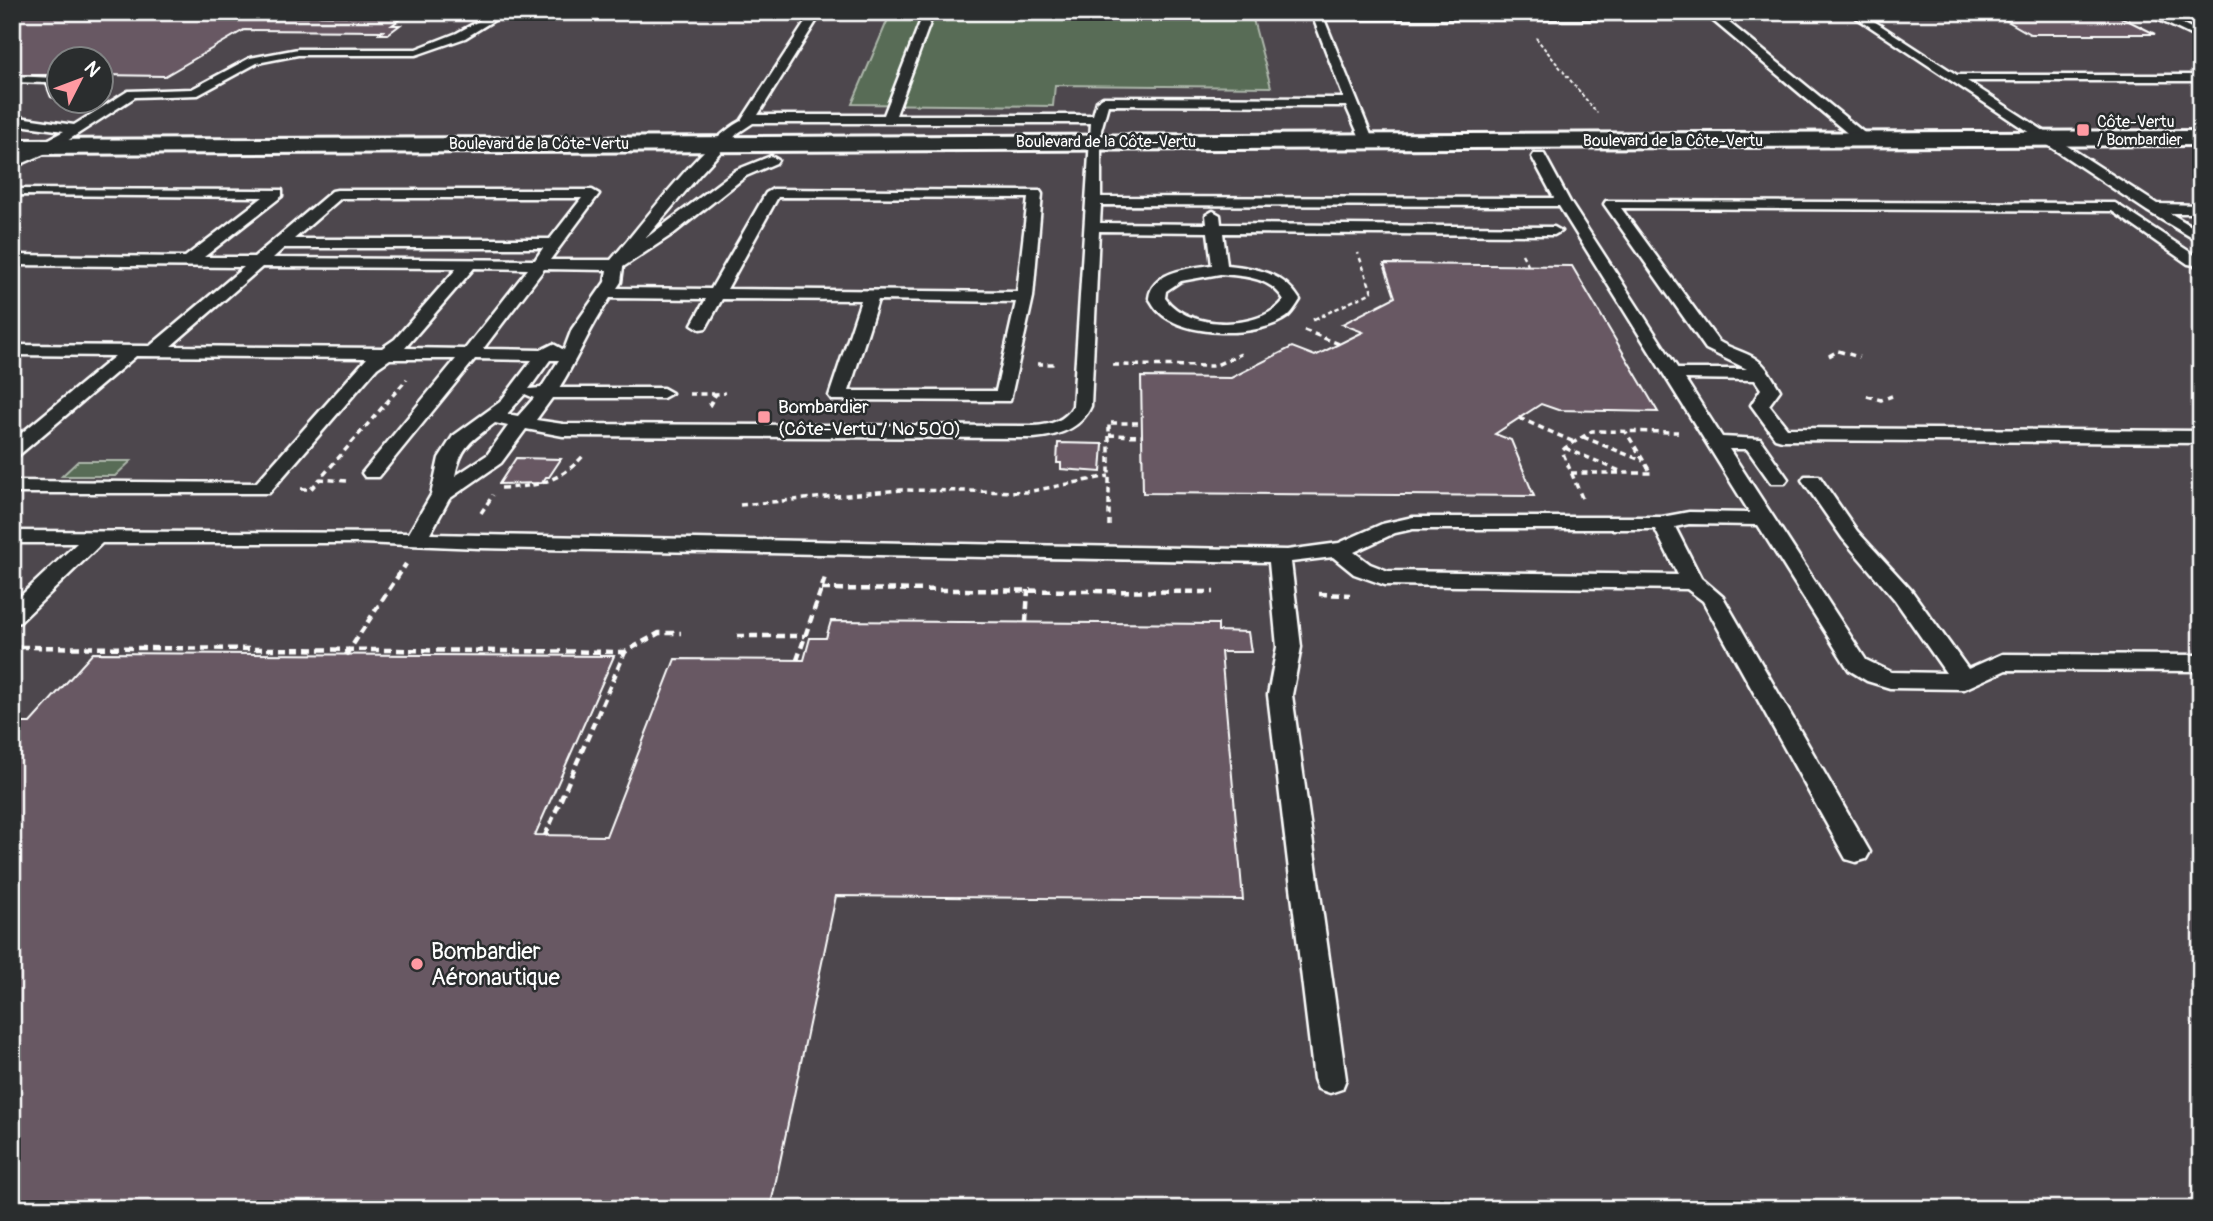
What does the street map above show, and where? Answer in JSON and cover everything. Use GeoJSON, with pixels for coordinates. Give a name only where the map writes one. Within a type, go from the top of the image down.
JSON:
{"type":"FeatureCollection","features":[{"type":"Feature","properties":{"kind":"street","name":"Boulevard de la Côte-Vertu"},"geometry":{"type":"LineString","coordinates":[[14,161],[771,160],[1367,140],[2201,138]]}},
{"type":"Feature","properties":{"kind":"street","name":"Boulevard de la Côte-Vertu"},"geometry":{"type":"LineString","coordinates":[[14,161],[48,147],[724,142],[1539,158],[2201,155]]}},
{"type":"Feature","properties":{"kind":"lane"},"geometry":{"type":"LineString","coordinates":[[116,94],[194,92],[254,60],[272,55],[298,52],[416,52],[451,42],[502,12]]}},
{"type":"Feature","properties":{"kind":"lane"},"geometry":{"type":"LineString","coordinates":[[441,495],[494,459],[522,422],[536,410],[571,355],[580,329],[613,282],[615,265],[706,160],[734,130],[749,119],[817,12]]}},
{"type":"Feature","properties":{"kind":"lane"},"geometry":{"type":"LineString","coordinates":[[888,120],[929,12]]}},
{"type":"Feature","properties":{"kind":"lane"},"geometry":{"type":"LineString","coordinates":[[1853,12],[2201,239]]}},
{"type":"Feature","properties":{"kind":"lane"},"geometry":{"type":"LineString","coordinates":[[1367,140],[1317,14],[1711,14],[1863,139]]}},
{"type":"Feature","properties":{"kind":"lane"},"geometry":{"type":"LineString","coordinates":[[2155,14],[2201,37]]}},
{"type":"Feature","properties":{"kind":"lane"},"geometry":{"type":"LineString","coordinates":[[1953,78],[2201,78]]}},
{"type":"Feature","properties":{"kind":"lane"},"geometry":{"type":"LineString","coordinates":[[12,79],[46,80]]}},
{"type":"Feature","properties":{"kind":"lane"},"geometry":{"type":"LineString","coordinates":[[48,147],[132,94]]}},
{"type":"Feature","properties":{"kind":"lane"},"geometry":{"type":"LineString","coordinates":[[490,417],[563,430],[1034,432],[1054,429],[1074,419],[1082,406],[1095,150],[1098,119],[1103,102],[1351,102]]}},
{"type":"Feature","properties":{"kind":"lane"},"geometry":{"type":"LineString","coordinates":[[749,119],[1098,119]]}},
{"type":"Feature","properties":{"kind":"lane"},"geometry":{"type":"LineString","coordinates":[[12,120],[74,130]]}},
{"type":"Feature","properties":{"kind":"lane"},"geometry":{"type":"LineString","coordinates":[[1539,158],[1563,202],[1857,665],[1876,676],[1890,680],[1964,681],[2002,662],[2201,663]]}},
{"type":"Feature","properties":{"kind":"lane"},"geometry":{"type":"LineString","coordinates":[[12,260],[615,265],[668,231],[741,173],[771,160]]}},
{"type":"Feature","properties":{"kind":"lane"},"geometry":{"type":"LineString","coordinates":[[12,195],[18,191],[277,193],[189,261]]}},
{"type":"Feature","properties":{"kind":"lane"},"geometry":{"type":"LineString","coordinates":[[700,324],[773,193],[1035,194],[1025,297],[1004,397],[838,396],[871,296]]}},
{"type":"Feature","properties":{"kind":"lane"},"geometry":{"type":"LineString","coordinates":[[155,351],[337,194],[592,194],[541,263],[372,473]]}},
{"type":"Feature","properties":{"kind":"lane"},"geometry":{"type":"LineString","coordinates":[[1093,201],[1563,202]]}},
{"type":"Feature","properties":{"kind":"lane"},"geometry":{"type":"LineString","coordinates":[[1210,201],[1220,269]]}},
{"type":"Feature","properties":{"kind":"lane"},"geometry":{"type":"LineString","coordinates":[[2201,261],[2193,261],[2115,206],[1611,204],[1712,345],[1717,350],[1751,363],[1765,380],[1770,393],[1761,400],[1760,405],[1782,435],[2201,437]]}},
{"type":"Feature","properties":{"kind":"lane"},"geometry":{"type":"LineString","coordinates":[[2152,208],[2201,209]]}},
{"type":"Feature","properties":{"kind":"lane"},"geometry":{"type":"LineString","coordinates":[[1092,227],[1554,231]]}},
{"type":"Feature","properties":{"kind":"lane"},"geometry":{"type":"LineString","coordinates":[[281,243],[555,244]]}},
{"type":"Feature","properties":{"kind":"lane"},"geometry":{"type":"LineString","coordinates":[[12,487],[262,489],[371,364],[401,343],[470,263]]}},
{"type":"Feature","properties":{"kind":"lane"},"geometry":{"type":"LineString","coordinates":[[1220,269],[1251,273],[1277,282],[1288,290],[1292,300],[1288,309],[1276,318],[1260,323],[1217,326],[1177,316],[1164,308],[1158,299],[1159,290],[1167,282],[1190,273],[1220,269]]}},
{"type":"Feature","properties":{"kind":"lane"},"geometry":{"type":"LineString","coordinates":[[605,293],[1025,297]]}},
{"type":"Feature","properties":{"kind":"lane"},"geometry":{"type":"LineString","coordinates":[[416,540],[441,495],[449,458],[454,450],[468,433],[507,406],[545,355],[580,329]]}},
{"type":"Feature","properties":{"kind":"lane"},"geometry":{"type":"LineString","coordinates":[[12,350],[571,355]]}},
{"type":"Feature","properties":{"kind":"lane"},"geometry":{"type":"LineString","coordinates":[[12,451],[132,351]]}},
{"type":"Feature","properties":{"kind":"lane"},"geometry":{"type":"LineString","coordinates":[[1675,378],[1765,380]]}},
{"type":"Feature","properties":{"kind":"lane"},"geometry":{"type":"LineString","coordinates":[[521,388],[666,389]]}},
{"type":"Feature","properties":{"kind":"lane"},"geometry":{"type":"LineString","coordinates":[[1715,443],[1753,443],[1778,479]]}},
{"type":"Feature","properties":{"kind":"lane"},"geometry":{"type":"LineString","coordinates":[[1812,480],[1850,535],[1903,595],[1964,681]]}},
{"type":"Feature","properties":{"kind":"lane"},"geometry":{"type":"LineString","coordinates":[[12,537],[362,537],[1279,556],[1339,551],[1389,528],[1413,523],[1661,523],[1689,518],[1764,519]]}},
{"type":"Feature","properties":{"kind":"lane"},"geometry":{"type":"LineString","coordinates":[[1661,523],[1692,582],[1712,597],[1856,852]]}},
{"type":"Feature","properties":{"kind":"lane"},"geometry":{"type":"LineString","coordinates":[[12,617],[95,538]]}},
{"type":"Feature","properties":{"kind":"lane"},"geometry":{"type":"LineString","coordinates":[[1339,551],[1362,569],[1385,578],[1692,582]]}},
{"type":"Feature","properties":{"kind":"lane"},"geometry":{"type":"LineString","coordinates":[[1279,556],[1289,647],[1280,695],[1330,1079]]}},
{"type":"Feature","properties":{"kind":"path"},"geometry":{"type":"LineString","coordinates":[[1518,16],[1618,140]]}},
{"type":"Feature","properties":{"kind":"path"},"geometry":{"type":"LineString","coordinates":[[1298,327],[1339,344]]}},
{"type":"Feature","properties":{"kind":"path"},"geometry":{"type":"LineString","coordinates":[[1829,356],[1838,351],[1859,357]]}},
{"type":"Feature","properties":{"kind":"path"},"geometry":{"type":"LineString","coordinates":[[1867,396],[1881,400],[1892,396]]}},
{"type":"Feature","properties":{"kind":"path"},"geometry":{"type":"LineString","coordinates":[[1519,418],[1575,442]]}},
{"type":"Feature","properties":{"kind":"path"},"geometry":{"type":"LineString","coordinates":[[1109,537],[1109,423],[1142,423]]}},
{"type":"Feature","properties":{"kind":"path"},"geometry":{"type":"LineString","coordinates":[[1587,508],[1562,450],[1592,431],[1684,432]]}},
{"type":"Feature","properties":{"kind":"path"},"geometry":{"type":"LineString","coordinates":[[1571,473],[1651,473],[1626,432]]}},
{"type":"Feature","properties":{"kind":"path"},"geometry":{"type":"LineString","coordinates":[[1110,435],[1142,436]]}},
{"type":"Feature","properties":{"kind":"path"},"geometry":{"type":"LineString","coordinates":[[1583,437],[1643,461]]}},
{"type":"Feature","properties":{"kind":"path"},"geometry":{"type":"LineString","coordinates":[[481,513],[497,488],[537,487],[551,483],[575,466],[589,447]]}},
{"type":"Feature","properties":{"kind":"path"},"geometry":{"type":"LineString","coordinates":[[1565,449],[1624,473]]}},
{"type":"Feature","properties":{"kind":"path"},"geometry":{"type":"LineString","coordinates":[[740,505],[901,489],[1027,492],[1109,476]]}},
{"type":"Feature","properties":{"kind":"path"},"geometry":{"type":"LineString","coordinates":[[303,489],[312,489],[320,479]]}},
{"type":"Feature","properties":{"kind":"path"},"geometry":{"type":"LineString","coordinates":[[348,653],[409,561]]}},
{"type":"Feature","properties":{"kind":"path"},"geometry":{"type":"LineString","coordinates":[[797,660],[830,562]]}},
{"type":"Feature","properties":{"kind":"path"},"geometry":{"type":"LineString","coordinates":[[822,589],[1214,592]]}},
{"type":"Feature","properties":{"kind":"path"},"geometry":{"type":"LineString","coordinates":[[1026,622],[1028,590]]}},
{"type":"Feature","properties":{"kind":"path"},"geometry":{"type":"LineString","coordinates":[[1319,594],[1353,595]]}},
{"type":"Feature","properties":{"kind":"path"},"geometry":{"type":"LineString","coordinates":[[20,647],[348,653],[625,653],[659,633],[681,633]]}},
{"type":"Feature","properties":{"kind":"path"},"geometry":{"type":"LineString","coordinates":[[737,636],[805,636]]}},
{"type":"Feature","properties":{"kind":"path"},"geometry":{"type":"LineString","coordinates":[[545,836],[625,653]]}},
{"type":"Feature","properties":{"kind":"shaded area"},"geometry":{"type":"Polygon","coordinates":[[[12,12],[2201,12],[2201,1209],[12,1209],[12,12]]]}},
{"type":"Feature","properties":{"kind":"green space"},"geometry":{"type":"Polygon","coordinates":[[[891,12],[1251,12],[1271,87],[1055,85],[1053,106],[852,104],[891,12]]]}},
{"type":"Feature","properties":{"kind":"green space"},"geometry":{"type":"Polygon","coordinates":[[[78,461],[131,461],[115,476],[62,476],[78,461]]]}},
{"type":"Feature","properties":{"kind":"building"},"geometry":{"type":"Polygon","coordinates":[[[12,12],[275,12],[267,17],[403,17],[392,25],[400,25],[388,34],[379,34],[383,31],[244,30],[165,76],[116,75],[116,46],[46,46],[46,75],[12,75],[12,12]]]}},
{"type":"Feature","properties":{"kind":"building"},"geometry":{"type":"Polygon","coordinates":[[[1992,12],[2111,12],[2155,34],[2030,34],[1992,12]]]}},
{"type":"Feature","properties":{"kind":"building"},"geometry":{"type":"Polygon","coordinates":[[[1384,264],[1572,266],[1658,412],[1558,410],[1541,404],[1495,434],[1511,440],[1534,496],[1143,493],[1141,377],[1231,378],[1292,347],[1315,356],[1363,332],[1342,324],[1395,297],[1384,264]]]}},
{"type":"Feature","properties":{"kind":"building"},"geometry":{"type":"Polygon","coordinates":[[[1058,443],[1103,444],[1101,472],[1061,469],[1061,463],[1057,463],[1058,443]]]}},
{"type":"Feature","properties":{"kind":"building"},"geometry":{"type":"Polygon","coordinates":[[[516,458],[561,459],[542,483],[499,484],[516,458]]]}},
{"type":"Feature","properties":{"kind":"building","name":"Bombardier Aéronautique"},"geometry":{"type":"Polygon","coordinates":[[[831,621],[1218,624],[1218,631],[1248,632],[1251,652],[1221,652],[1243,900],[836,896],[770,1209],[12,1209],[12,723],[30,723],[93,653],[614,656],[535,835],[606,836],[675,659],[804,660],[810,638],[826,638],[831,621]]]}},
{"type":"Feature","properties":{"kind":"place","name":"Côte-Vertu / Bombardier"},"geometry":{"type":"Point","coordinates":[2083,130]}},
{"type":"Feature","properties":{"kind":"place","name":"Bombardier (Côte-Vertu / No 500)"},"geometry":{"type":"Point","coordinates":[764,417]}},
{"type":"Feature","properties":{"kind":"place","name":"Bombardier Aéronautique"},"geometry":{"type":"Point","coordinates":[417,964]}}]}
